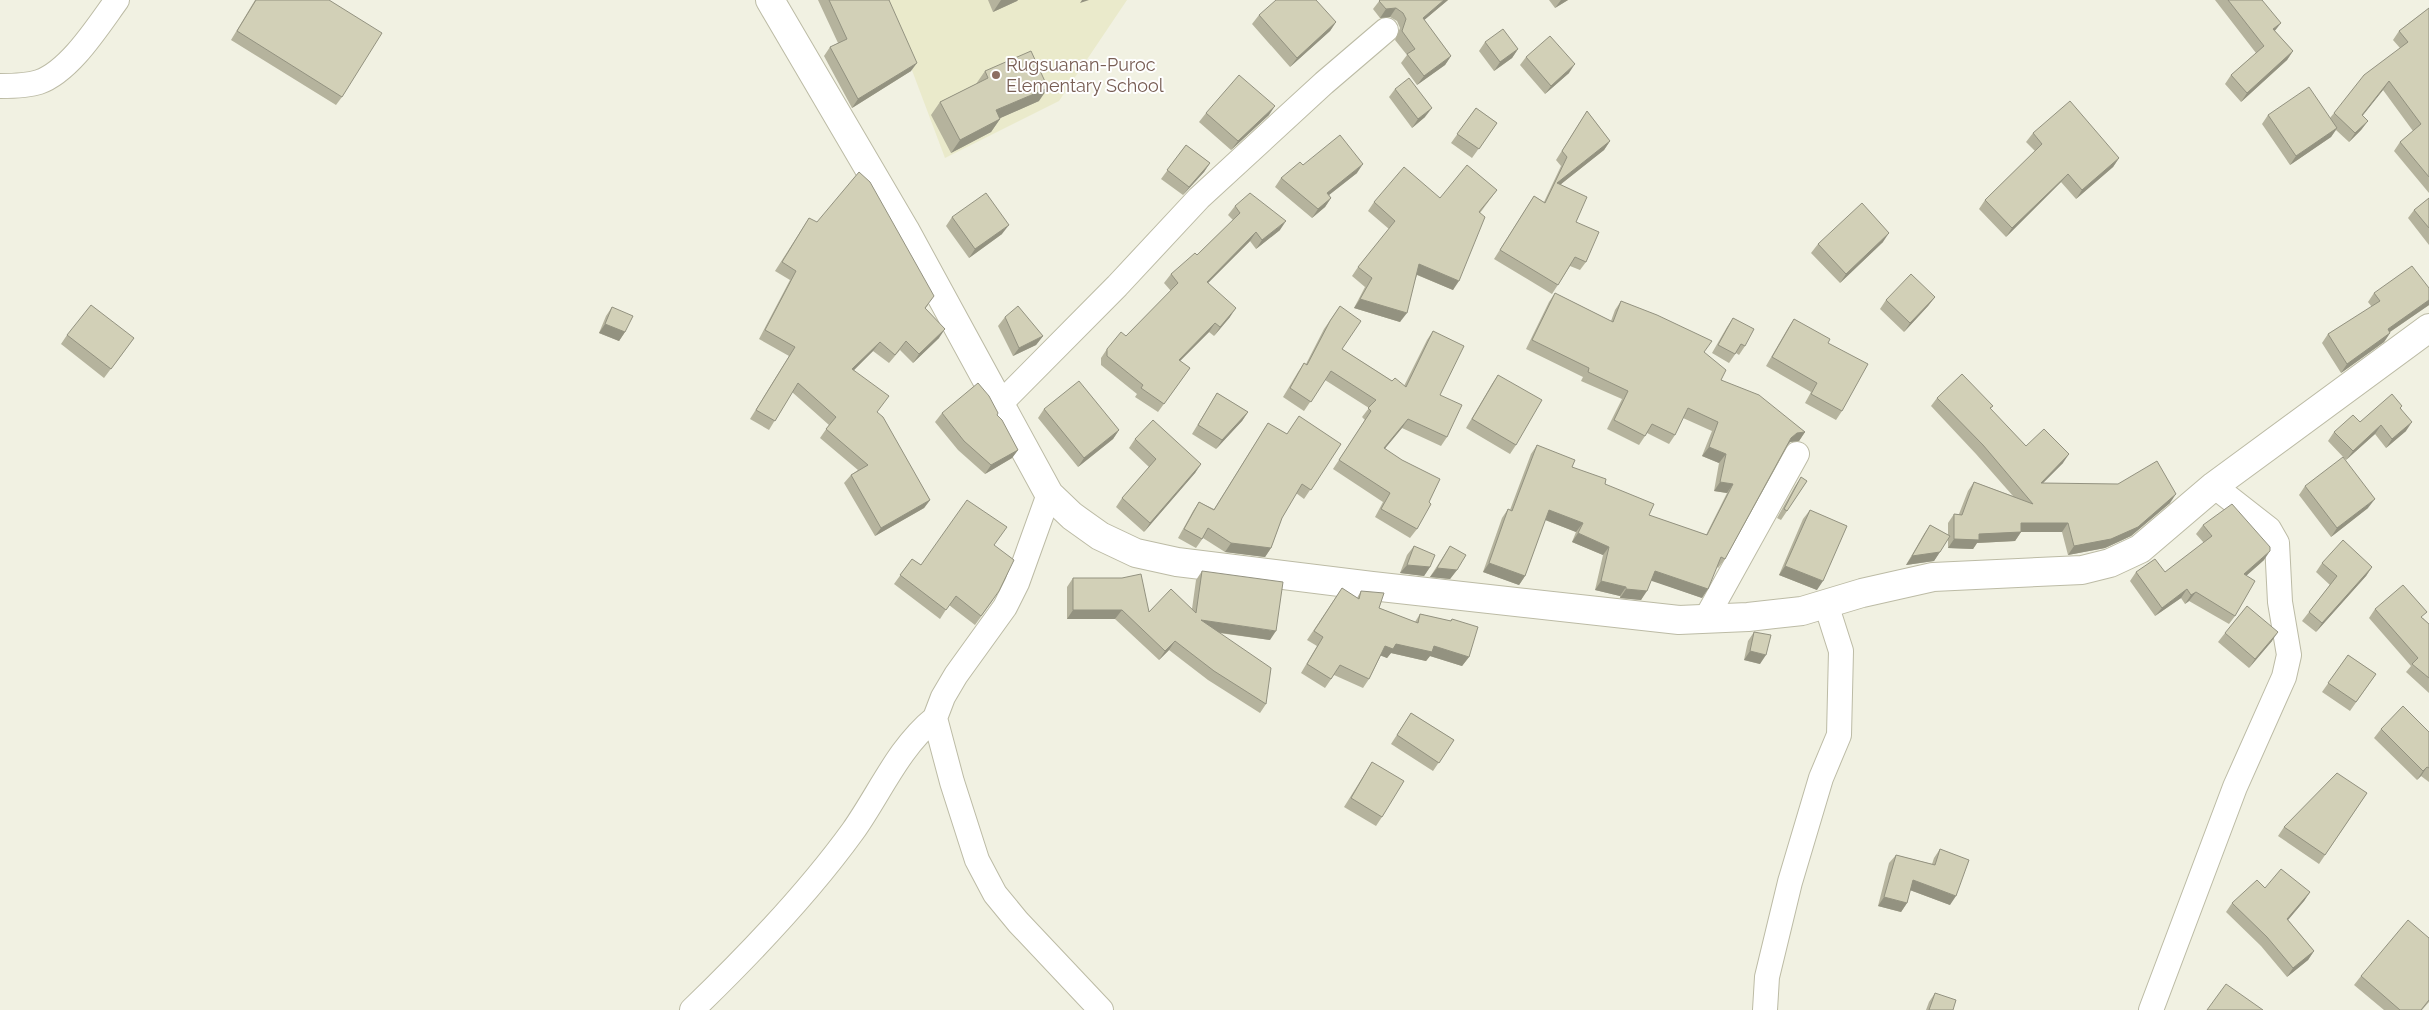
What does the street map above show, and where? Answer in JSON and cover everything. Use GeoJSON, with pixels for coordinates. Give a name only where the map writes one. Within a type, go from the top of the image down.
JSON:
{"type":"FeatureCollection","features":[{"type":"Feature","properties":{"kind":"street"},"geometry":{"type":"LineString","coordinates":[[0,86],[40,82],[58,71],[85,43],[117,0]]}},
{"type":"Feature","properties":{"kind":"street"},"geometry":{"type":"LineString","coordinates":[[770,0],[906,230],[1049,494],[1072,516],[1100,536],[1136,552],[1177,562],[1679,620],[1705,620],[1802,611],[1862,593],[1933,577],[2082,570],[2110,563],[2140,549],[2214,486],[2429,328]]}},
{"type":"Feature","properties":{"kind":"street"},"geometry":{"type":"LineString","coordinates":[[1000,404],[1117,286],[1199,198],[1324,83],[1386,30]]}},
{"type":"Feature","properties":{"kind":"street"},"geometry":{"type":"LineString","coordinates":[[1705,620],[1797,454]]}},
{"type":"Feature","properties":{"kind":"street"},"geometry":{"type":"LineString","coordinates":[[2151,1010],[2235,787],[2284,677],[2289,654],[2280,602],[2277,543],[2269,529],[2214,486]]}},
{"type":"Feature","properties":{"kind":"street"},"geometry":{"type":"LineString","coordinates":[[692,1010],[779,922],[852,831],[907,745],[935,718],[943,697],[956,675],[1005,607],[1017,583],[1049,494]]}},
{"type":"Feature","properties":{"kind":"street"},"geometry":{"type":"LineString","coordinates":[[1765,1010],[1767,977],[1790,882],[1821,778],[1839,735],[1841,651],[1826,604]]}},
{"type":"Feature","properties":{"kind":"street"},"geometry":{"type":"LineString","coordinates":[[935,718],[952,782],[977,860],[995,894],[1018,922],[1101,1010]]}},
{"type":"Feature","properties":{"kind":"shaded area","name":"Rugsuanan-Puroc Elementary School"},"geometry":{"type":"Polygon","coordinates":[[[879,0],[1127,0],[1059,101],[945,158],[904,49],[879,0]]]}},
{"type":"Feature","properties":{"kind":"building"},"geometry":{"type":"Polygon","coordinates":[[[256,0],[329,0],[382,33],[342,97],[237,31],[256,0]]]}},
{"type":"Feature","properties":{"kind":"building"},"geometry":{"type":"Polygon","coordinates":[[[829,0],[889,0],[917,63],[858,99],[830,47],[847,39],[829,0]]]}},
{"type":"Feature","properties":{"kind":"building"},"geometry":{"type":"Polygon","coordinates":[[[1276,0],[1316,0],[1336,22],[1297,58],[1259,15],[1276,0]]]}},
{"type":"Feature","properties":{"kind":"building"},"geometry":{"type":"Polygon","coordinates":[[[1380,0],[1444,0],[1423,18],[1451,56],[1424,76],[1407,54],[1415,49],[1402,31],[1406,19],[1403,13],[1396,8],[1386,9],[1380,0]]]}},
{"type":"Feature","properties":{"kind":"building"},"geometry":{"type":"Polygon","coordinates":[[[2228,0],[2262,0],[2281,23],[2273,29],[2293,51],[2247,93],[2231,75],[2264,46],[2228,0]]]}},
{"type":"Feature","properties":{"kind":"building"},"geometry":{"type":"Polygon","coordinates":[[[2429,8],[2429,177],[2400,142],[2421,124],[2389,81],[2362,115],[2368,121],[2355,133],[2334,113],[2364,75],[2408,42],[2399,31],[2429,8]]]}},
{"type":"Feature","properties":{"kind":"building"},"geometry":{"type":"Polygon","coordinates":[[[1503,29],[1518,49],[1500,62],[1485,42],[1503,29]]]}},
{"type":"Feature","properties":{"kind":"building"},"geometry":{"type":"Polygon","coordinates":[[[1550,36],[1575,64],[1551,86],[1526,57],[1550,36]]]}},
{"type":"Feature","properties":{"kind":"building"},"geometry":{"type":"Polygon","coordinates":[[[1031,51],[1048,88],[996,110],[1000,119],[960,140],[940,102],[988,78],[985,71],[1031,51]]]}},
{"type":"Feature","properties":{"kind":"building"},"geometry":{"type":"Polygon","coordinates":[[[1239,75],[1275,106],[1238,141],[1206,113],[1239,75]]]}},
{"type":"Feature","properties":{"kind":"building"},"geometry":{"type":"Polygon","coordinates":[[[1409,78],[1432,108],[1418,119],[1395,89],[1409,78]]]}},
{"type":"Feature","properties":{"kind":"building"},"geometry":{"type":"Polygon","coordinates":[[[2309,87],[2337,128],[2296,156],[2268,115],[2309,87]]]}},
{"type":"Feature","properties":{"kind":"building"},"geometry":{"type":"Polygon","coordinates":[[[2070,101],[2119,158],[2082,190],[2068,174],[2012,228],[1985,200],[2042,144],[2033,133],[2070,101]]]}},
{"type":"Feature","properties":{"kind":"building"},"geometry":{"type":"Polygon","coordinates":[[[1476,108],[1497,123],[1479,149],[1457,134],[1476,108]]]}},
{"type":"Feature","properties":{"kind":"building"},"geometry":{"type":"Polygon","coordinates":[[[1587,111],[1610,141],[1557,183],[1587,197],[1576,222],[1599,232],[1586,262],[1575,257],[1558,285],[1500,250],[1534,196],[1545,203],[1567,157],[1562,151],[1587,111]]]}},
{"type":"Feature","properties":{"kind":"building"},"geometry":{"type":"Polygon","coordinates":[[[1340,135],[1363,164],[1327,193],[1331,198],[1318,209],[1281,178],[1300,162],[1303,165],[1340,135]]]}},
{"type":"Feature","properties":{"kind":"building"},"geometry":{"type":"Polygon","coordinates":[[[1186,145],[1210,163],[1189,187],[1167,170],[1186,145]]]}},
{"type":"Feature","properties":{"kind":"building"},"geometry":{"type":"Polygon","coordinates":[[[1467,165],[1497,190],[1479,212],[1485,217],[1459,281],[1419,264],[1407,313],[1360,299],[1372,278],[1358,267],[1395,221],[1374,202],[1404,167],[1440,198],[1467,165]]]}},
{"type":"Feature","properties":{"kind":"building"},"geometry":{"type":"Polygon","coordinates":[[[859,172],[870,182],[934,296],[925,308],[945,329],[919,354],[906,341],[895,355],[880,342],[852,369],[889,396],[877,412],[883,417],[930,500],[881,528],[851,475],[868,465],[826,429],[836,417],[798,383],[775,421],[756,410],[795,347],[765,330],[796,271],[782,262],[809,218],[817,222],[859,172]]]}},
{"type":"Feature","properties":{"kind":"building"},"geometry":{"type":"Polygon","coordinates":[[[986,193],[1009,225],[975,249],[952,217],[986,193]]]}},
{"type":"Feature","properties":{"kind":"building"},"geometry":{"type":"Polygon","coordinates":[[[1250,193],[1286,221],[1262,240],[1256,232],[1207,282],[1236,308],[1220,327],[1215,323],[1179,360],[1190,368],[1164,404],[1141,388],[1143,385],[1107,356],[1107,349],[1121,332],[1126,336],[1178,283],[1171,274],[1195,253],[1197,255],[1240,213],[1235,206],[1250,193]]]}},
{"type":"Feature","properties":{"kind":"building"},"geometry":{"type":"Polygon","coordinates":[[[2429,198],[2429,228],[2414,210],[2429,198]]]}},
{"type":"Feature","properties":{"kind":"building"},"geometry":{"type":"Polygon","coordinates":[[[1862,203],[1889,233],[1846,274],[1818,244],[1862,203]]]}},
{"type":"Feature","properties":{"kind":"building"},"geometry":{"type":"Polygon","coordinates":[[[2412,266],[2429,288],[2429,300],[2388,329],[2390,333],[2347,364],[2328,334],[2380,301],[2374,293],[2412,266]]]}},
{"type":"Feature","properties":{"kind":"building"},"geometry":{"type":"Polygon","coordinates":[[[1911,274],[1935,297],[1910,323],[1886,300],[1911,274]]]}},
{"type":"Feature","properties":{"kind":"building"},"geometry":{"type":"Polygon","coordinates":[[[1555,293],[1613,322],[1621,301],[1657,315],[1712,341],[1704,352],[1726,370],[1721,380],[1759,395],[1805,432],[1797,433],[1791,438],[1725,559],[1721,557],[1708,589],[1655,571],[1647,591],[1626,589],[1626,587],[1601,581],[1609,547],[1578,533],[1583,523],[1549,510],[1525,576],[1489,563],[1508,509],[1512,511],[1537,445],[1575,460],[1572,467],[1606,479],[1605,484],[1654,504],[1649,515],[1707,535],[1733,484],[1720,482],[1726,454],[1709,447],[1718,422],[1688,408],[1675,435],[1652,424],[1645,436],[1614,420],[1628,391],[1588,372],[1589,368],[1532,340],[1555,293]]]}},
{"type":"Feature","properties":{"kind":"building"},"geometry":{"type":"Polygon","coordinates":[[[91,305],[134,338],[111,369],[67,335],[91,305]]]}},
{"type":"Feature","properties":{"kind":"building"},"geometry":{"type":"Polygon","coordinates":[[[1018,306],[1043,336],[1019,348],[1005,317],[1018,306]]]}},
{"type":"Feature","properties":{"kind":"building"},"geometry":{"type":"Polygon","coordinates":[[[1340,306],[1361,321],[1342,349],[1392,381],[1395,378],[1406,387],[1433,331],[1464,346],[1440,395],[1462,405],[1447,437],[1408,419],[1384,448],[1402,460],[1440,479],[1429,502],[1431,504],[1417,529],[1381,509],[1390,493],[1339,460],[1371,411],[1368,408],[1376,400],[1331,371],[1311,402],[1290,388],[1304,363],[1307,365],[1340,306]]]}},
{"type":"Feature","properties":{"kind":"building"},"geometry":{"type":"Polygon","coordinates":[[[612,307],[633,316],[625,332],[605,324],[612,307]]]}},
{"type":"Feature","properties":{"kind":"building"},"geometry":{"type":"Polygon","coordinates":[[[1733,318],[1754,329],[1745,346],[1741,344],[1735,354],[1718,345],[1733,318]]]}},
{"type":"Feature","properties":{"kind":"building"},"geometry":{"type":"Polygon","coordinates":[[[1794,319],[1830,339],[1828,343],[1868,364],[1842,411],[1811,394],[1817,383],[1772,357],[1794,319]]]}},
{"type":"Feature","properties":{"kind":"building"},"geometry":{"type":"Polygon","coordinates":[[[1962,374],[1993,406],[1990,408],[2026,446],[2044,429],[2069,454],[2041,483],[2118,484],[2157,461],[2176,494],[2138,527],[2111,539],[2074,546],[2068,523],[2021,523],[2021,532],[1979,534],[1979,540],[1954,539],[1954,514],[1962,515],[1974,482],[2033,504],[1983,445],[1937,398],[1962,374]]]}},
{"type":"Feature","properties":{"kind":"building"},"geometry":{"type":"Polygon","coordinates":[[[1498,375],[1542,400],[1516,445],[1472,419],[1498,375]]]}},
{"type":"Feature","properties":{"kind":"building"},"geometry":{"type":"Polygon","coordinates":[[[1079,381],[1119,430],[1084,458],[1044,409],[1079,381]]]}},
{"type":"Feature","properties":{"kind":"building"},"geometry":{"type":"Polygon","coordinates":[[[978,383],[989,396],[998,413],[997,415],[1002,420],[1018,450],[991,465],[964,441],[942,413],[978,383]]]}},
{"type":"Feature","properties":{"kind":"building"},"geometry":{"type":"Polygon","coordinates":[[[1217,393],[1248,412],[1222,440],[1198,425],[1217,393]]]}},
{"type":"Feature","properties":{"kind":"building"},"geometry":{"type":"Polygon","coordinates":[[[2392,394],[2402,406],[2400,408],[2412,422],[2392,439],[2381,425],[2353,451],[2334,432],[2353,415],[2360,422],[2392,394]]]}},
{"type":"Feature","properties":{"kind":"building"},"geometry":{"type":"Polygon","coordinates":[[[1299,416],[1341,444],[1311,490],[1302,484],[1282,518],[1271,548],[1231,543],[1208,528],[1202,539],[1184,529],[1199,502],[1214,510],[1268,423],[1287,434],[1299,416]]]}},
{"type":"Feature","properties":{"kind":"building"},"geometry":{"type":"Polygon","coordinates":[[[1153,420],[1201,464],[1150,523],[1122,498],[1156,459],[1135,439],[1153,420]]]}},
{"type":"Feature","properties":{"kind":"building"},"geometry":{"type":"Polygon","coordinates":[[[2343,457],[2375,499],[2337,528],[2305,486],[2343,457]]]}},
{"type":"Feature","properties":{"kind":"building"},"geometry":{"type":"Polygon","coordinates":[[[1801,477],[1807,481],[1787,511],[1784,509],[1801,477]]]}},
{"type":"Feature","properties":{"kind":"building"},"geometry":{"type":"Polygon","coordinates":[[[967,500],[1007,527],[994,545],[1014,560],[999,591],[981,616],[956,596],[946,610],[900,575],[912,559],[921,565],[967,500]]]}},
{"type":"Feature","properties":{"kind":"building"},"geometry":{"type":"Polygon","coordinates":[[[2232,504],[2270,547],[2270,551],[2244,574],[2255,581],[2235,616],[2196,592],[2191,595],[2187,589],[2162,608],[2136,572],[2155,559],[2165,572],[2212,536],[2203,525],[2232,504]]]}},
{"type":"Feature","properties":{"kind":"building"},"geometry":{"type":"Polygon","coordinates":[[[1810,510],[1847,526],[1823,581],[1785,566],[1810,510]]]}},
{"type":"Feature","properties":{"kind":"building"},"geometry":{"type":"Polygon","coordinates":[[[1930,525],[1950,536],[1940,552],[1912,556],[1930,525]]]}},
{"type":"Feature","properties":{"kind":"building"},"geometry":{"type":"Polygon","coordinates":[[[2343,540],[2372,567],[2322,623],[2309,612],[2337,576],[2322,563],[2343,540]]]}},
{"type":"Feature","properties":{"kind":"building"},"geometry":{"type":"Polygon","coordinates":[[[1414,546],[1435,555],[1430,567],[1407,565],[1414,546]]]}},
{"type":"Feature","properties":{"kind":"building"},"geometry":{"type":"Polygon","coordinates":[[[1450,546],[1466,555],[1457,570],[1437,568],[1450,546]]]}},
{"type":"Feature","properties":{"kind":"building"},"geometry":{"type":"Polygon","coordinates":[[[1202,571],[1283,582],[1276,631],[1201,620],[1271,668],[1266,704],[1214,671],[1175,641],[1165,651],[1122,610],[1073,610],[1073,578],[1122,578],[1141,574],[1149,612],[1171,589],[1196,613],[1202,571]]]}},
{"type":"Feature","properties":{"kind":"building"},"geometry":{"type":"Polygon","coordinates":[[[2403,585],[2427,612],[2421,617],[2429,624],[2429,678],[2412,664],[2418,658],[2375,609],[2403,585]]]}},
{"type":"Feature","properties":{"kind":"building"},"geometry":{"type":"Polygon","coordinates":[[[1342,588],[1359,599],[1361,591],[1384,593],[1379,608],[1418,623],[1420,614],[1451,621],[1452,619],[1478,627],[1469,657],[1434,646],[1432,652],[1396,644],[1393,649],[1385,646],[1369,679],[1340,665],[1331,679],[1307,664],[1323,637],[1314,631],[1342,588]]]}},
{"type":"Feature","properties":{"kind":"building"},"geometry":{"type":"Polygon","coordinates":[[[2247,606],[2278,632],[2255,659],[2225,633],[2247,606]]]}},
{"type":"Feature","properties":{"kind":"building"},"geometry":{"type":"Polygon","coordinates":[[[1754,632],[1771,635],[1766,655],[1750,651],[1754,632]]]}},
{"type":"Feature","properties":{"kind":"building"},"geometry":{"type":"Polygon","coordinates":[[[2348,655],[2376,674],[2356,702],[2328,683],[2348,655]]]}},
{"type":"Feature","properties":{"kind":"building"},"geometry":{"type":"Polygon","coordinates":[[[2403,706],[2429,732],[2429,768],[2427,767],[2423,771],[2381,729],[2403,706]]]}},
{"type":"Feature","properties":{"kind":"building"},"geometry":{"type":"Polygon","coordinates":[[[1411,713],[1454,740],[1439,763],[1397,735],[1411,713]]]}},
{"type":"Feature","properties":{"kind":"building"},"geometry":{"type":"Polygon","coordinates":[[[1372,762],[1404,781],[1382,817],[1351,798],[1372,762]]]}},
{"type":"Feature","properties":{"kind":"building"},"geometry":{"type":"Polygon","coordinates":[[[2337,773],[2367,793],[2325,855],[2284,827],[2337,773]]]}},
{"type":"Feature","properties":{"kind":"building"},"geometry":{"type":"Polygon","coordinates":[[[1940,849],[1969,860],[1956,896],[1913,880],[1907,903],[1884,897],[1896,855],[1935,865],[1940,849]]]}},
{"type":"Feature","properties":{"kind":"building"},"geometry":{"type":"Polygon","coordinates":[[[2281,869],[2310,892],[2287,919],[2314,951],[2293,968],[2267,937],[2232,903],[2257,880],[2265,888],[2281,869]]]}},
{"type":"Feature","properties":{"kind":"building"},"geometry":{"type":"Polygon","coordinates":[[[2408,920],[2429,938],[2429,1000],[2421,1010],[2400,1010],[2361,976],[2408,920]]]}},
{"type":"Feature","properties":{"kind":"building"},"geometry":{"type":"Polygon","coordinates":[[[2226,984],[2263,1010],[2207,1010],[2226,984]]]}},
{"type":"Feature","properties":{"kind":"building"},"geometry":{"type":"Polygon","coordinates":[[[1935,993],[1956,1000],[1953,1010],[1929,1010],[1935,993]]]}},
{"type":"Feature","properties":{"kind":"place","name":"Rugsuanan-Puroc Elementary School"},"geometry":{"type":"Point","coordinates":[996,75]}}]}
